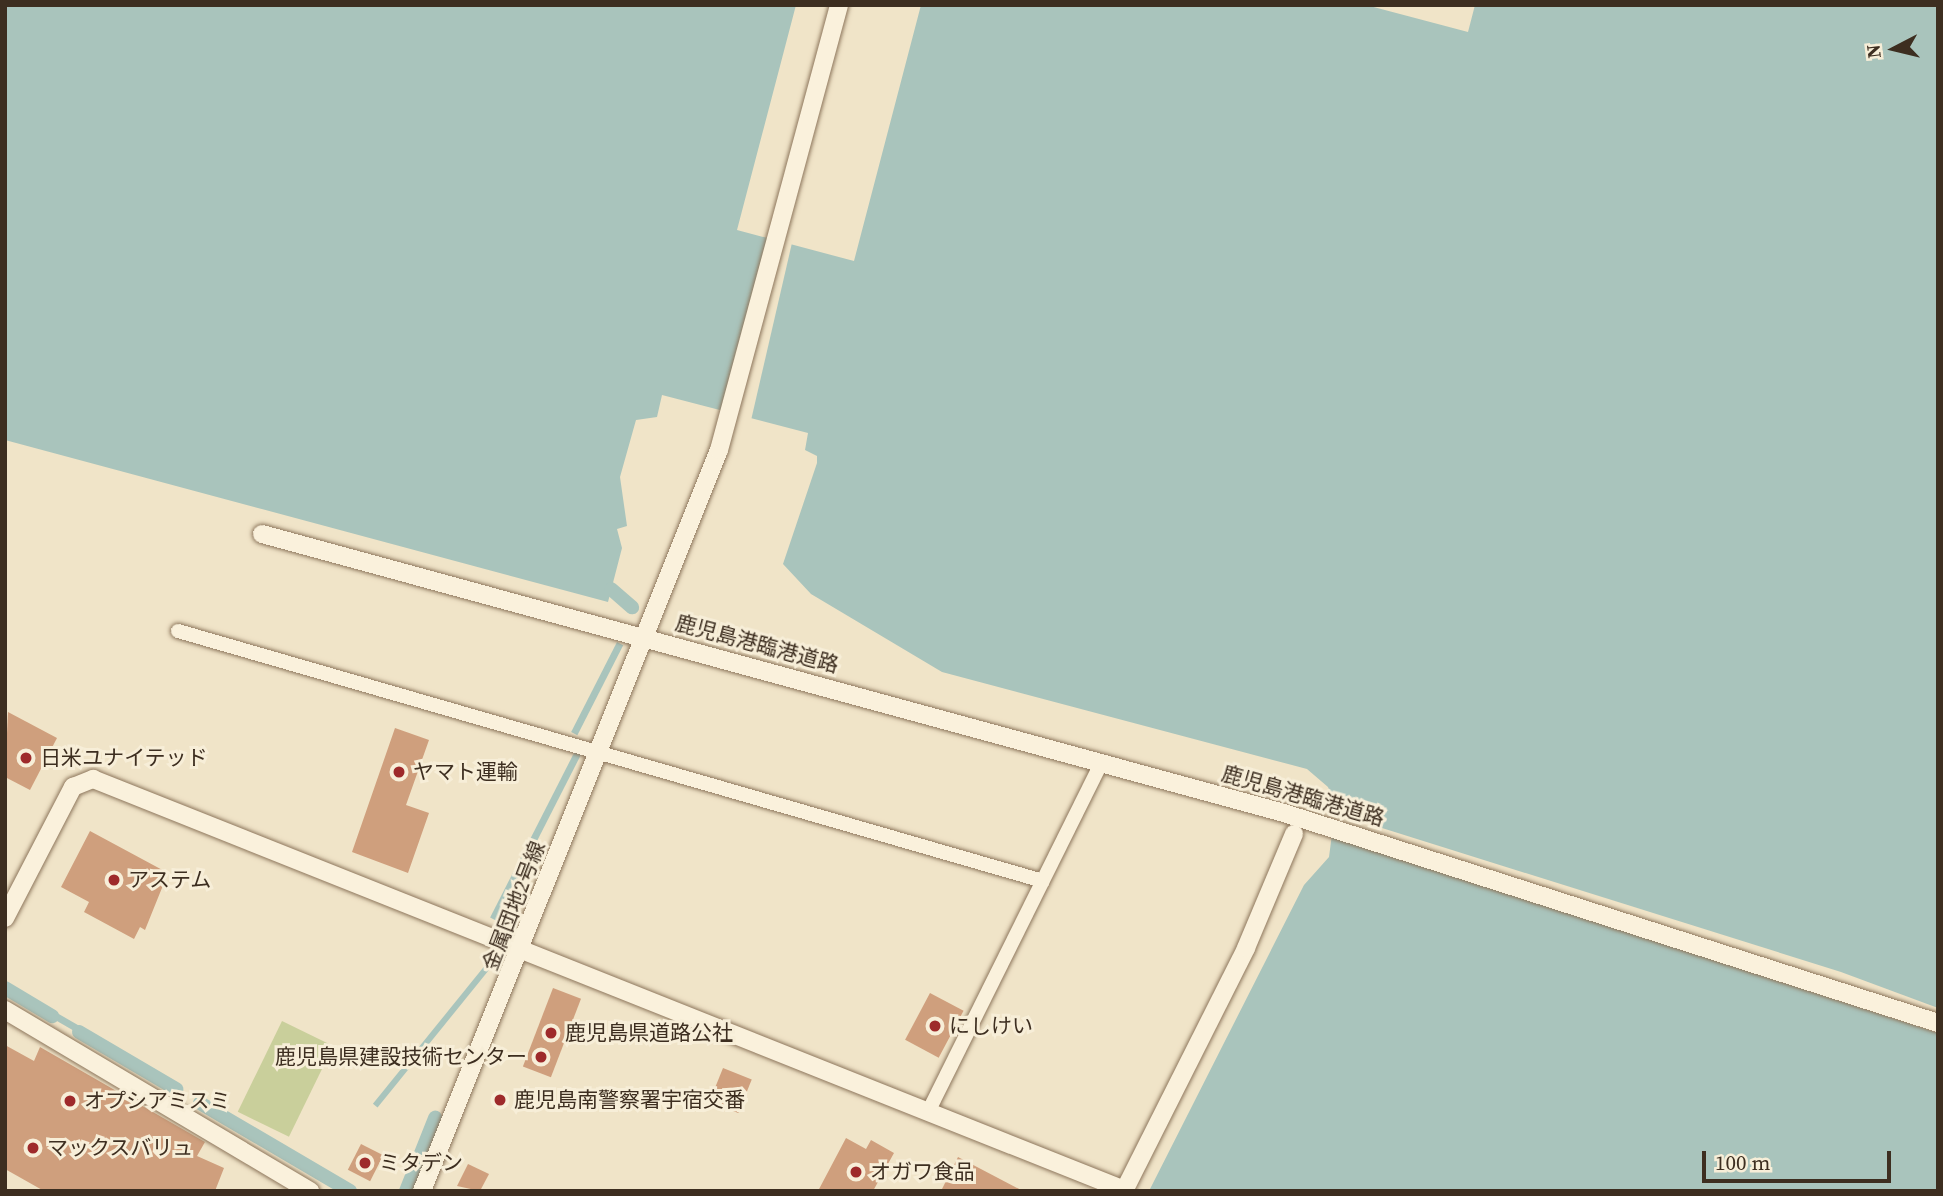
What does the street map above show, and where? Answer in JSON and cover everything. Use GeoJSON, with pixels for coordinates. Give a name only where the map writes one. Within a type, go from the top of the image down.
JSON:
{"type":"FeatureCollection","features":[{"type":"Feature","properties":{"kind":"street","name":"金属団地2号線"},"geometry":{"type":"LineString","coordinates":[[422,1191],[522,951],[598,751],[649,638],[723,435],[839,5]]}},
{"type":"Feature","properties":{"kind":"street","name":"鹿児島港臨港道路"},"geometry":{"type":"LineString","coordinates":[[262,534],[1284,813],[1938,1023]]}},
{"type":"Feature","properties":{"kind":"street"},"geometry":{"type":"LineString","coordinates":[[178,631],[1042,881]]}},
{"type":"Feature","properties":{"kind":"street"},"geometry":{"type":"LineString","coordinates":[[929,1110],[1101,764]]}},
{"type":"Feature","properties":{"kind":"street"},"geometry":{"type":"LineString","coordinates":[[5,918],[73,787],[93,779],[929,1110],[1124,1190],[1246,948],[1294,834]]}},
{"type":"Feature","properties":{"kind":"street"},"geometry":{"type":"LineString","coordinates":[[5,1010],[310,1191]]}},
{"type":"Feature","properties":{"kind":"green space"},"geometry":{"type":"Polygon","coordinates":[[[282,1021],[333,1046],[289,1137],[238,1112],[282,1021]]]}},
{"type":"Feature","properties":{"kind":"water"},"geometry":{"type":"Polygon","coordinates":[[[5,5],[796,5],[737,230],[854,261],[921,5],[1366,5],[1468,32],[1475,5],[1938,5],[1938,1191],[1149,1191],[1304,885],[1329,857],[1335,811],[1328,787],[1307,769],[942,672],[811,594],[783,564],[817,463],[817,456],[805,450],[808,433],[662,395],[657,417],[636,420],[620,477],[627,526],[617,529],[622,548],[608,602],[5,440],[5,5]]]}},
{"type":"Feature","properties":{"kind":"water"},"geometry":{"type":"Polygon","coordinates":[[[617,642],[623,645],[577,735],[571,732],[617,642]]]}},
{"type":"Feature","properties":{"kind":"water"},"geometry":{"type":"Polygon","coordinates":[[[575,751],[581,754],[496,921],[490,918],[575,751]]]}},
{"type":"Feature","properties":{"kind":"water"},"geometry":{"type":"Polygon","coordinates":[[[495,953],[500,957],[378,1108],[373,1104],[495,953]]]}},
{"type":"Feature","properties":{"kind":"water"},"geometry":{"type":"Polygon","coordinates":[[[38,1002],[98,1036],[94,1043],[34,1008],[38,1002]]]}},
{"type":"Feature","properties":{"kind":"pier"},"geometry":{"type":"Polygon","coordinates":[[[771,236],[792,241],[751,421],[729,416],[771,236]]]}},
{"type":"Feature","properties":{"kind":"pier"},"geometry":{"type":"Polygon","coordinates":[[[1331,812],[1841,972],[1938,1008],[1938,1033],[1328,835],[1331,812]]]}},
{"type":"Feature","properties":{"kind":"building","name":"日米ユナイテッド"},"geometry":{"type":"Polygon","coordinates":[[[8,712],[57,738],[30,790],[5,777],[8,712]]]}},
{"type":"Feature","properties":{"kind":"building","name":"ヤマト運輸"},"geometry":{"type":"Polygon","coordinates":[[[395,728],[429,740],[406,805],[429,813],[408,873],[352,852],[395,728]]]}},
{"type":"Feature","properties":{"kind":"building","name":"アステム"},"geometry":{"type":"Polygon","coordinates":[[[90,831],[168,873],[145,930],[140,927],[134,939],[84,912],[89,902],[61,887],[90,831]]]}},
{"type":"Feature","properties":{"kind":"building","name":"鹿児島県道路公社"},"geometry":{"type":"Polygon","coordinates":[[[553,988],[581,999],[551,1077],[523,1066],[553,988]]]}},
{"type":"Feature","properties":{"kind":"building","name":"にしけい"},"geometry":{"type":"Polygon","coordinates":[[[930,993],[964,1011],[939,1058],[905,1040],[930,993]]]}},
{"type":"Feature","properties":{"kind":"building","name":"オプシアミスミ"},"geometry":{"type":"Polygon","coordinates":[[[5,1045],[34,1061],[40,1047],[205,1142],[197,1156],[224,1168],[215,1191],[44,1191],[5,1169],[5,1045]]]}},
{"type":"Feature","properties":{"kind":"building"},"geometry":{"type":"Polygon","coordinates":[[[723,1068],[752,1080],[738,1113],[710,1101],[723,1068]]]}},
{"type":"Feature","properties":{"kind":"building","name":"オガワ食品"},"geometry":{"type":"Polygon","coordinates":[[[846,1138],[866,1149],[871,1140],[894,1153],[873,1191],[818,1191],[846,1138]]]}},
{"type":"Feature","properties":{"kind":"building","name":"ミタデン"},"geometry":{"type":"Polygon","coordinates":[[[361,1144],[383,1155],[370,1181],[348,1170],[361,1144]]]}},
{"type":"Feature","properties":{"kind":"building"},"geometry":{"type":"Polygon","coordinates":[[[958,1157],[1023,1191],[941,1191],[958,1157]]]}},
{"type":"Feature","properties":{"kind":"building"},"geometry":{"type":"Polygon","coordinates":[[[468,1164],[489,1174],[480,1191],[457,1186],[468,1164]]]}},
{"type":"Feature","properties":{"kind":"waterway"},"geometry":{"type":"LineString","coordinates":[[611,589],[632,607]]}},
{"type":"Feature","properties":{"kind":"waterway"},"geometry":{"type":"LineString","coordinates":[[5,988],[52,1016]]}},
{"type":"Feature","properties":{"kind":"waterway"},"geometry":{"type":"LineString","coordinates":[[79,1032],[176,1089]]}},
{"type":"Feature","properties":{"kind":"waterway"},"geometry":{"type":"LineString","coordinates":[[200,1103],[350,1191]]}},
{"type":"Feature","properties":{"kind":"waterway"},"geometry":{"type":"LineString","coordinates":[[406,1191],[435,1118]]}},
{"type":"Feature","properties":{"kind":"place","name":"日米ユナイテッド"},"geometry":{"type":"Point","coordinates":[26,758]}},
{"type":"Feature","properties":{"kind":"place","name":"ヤマト運輸"},"geometry":{"type":"Point","coordinates":[399,772]}},
{"type":"Feature","properties":{"kind":"place","name":"アステム"},"geometry":{"type":"Point","coordinates":[114,880]}},
{"type":"Feature","properties":{"kind":"place","name":"にしけい"},"geometry":{"type":"Point","coordinates":[935,1026]}},
{"type":"Feature","properties":{"kind":"place","name":"鹿児島県道路公社"},"geometry":{"type":"Point","coordinates":[551,1033]}},
{"type":"Feature","properties":{"kind":"place","name":"鹿児島県建設技術センター"},"geometry":{"type":"Point","coordinates":[541,1057]}},
{"type":"Feature","properties":{"kind":"place","name":"鹿児島南警察署宇宿交番"},"geometry":{"type":"Point","coordinates":[500,1100]}},
{"type":"Feature","properties":{"kind":"place","name":"オプシアミスミ"},"geometry":{"type":"Point","coordinates":[70,1101]}},
{"type":"Feature","properties":{"kind":"place","name":"マックスバリュ"},"geometry":{"type":"Point","coordinates":[33,1148]}},
{"type":"Feature","properties":{"kind":"place","name":"ミタデン"},"geometry":{"type":"Point","coordinates":[365,1163]}},
{"type":"Feature","properties":{"kind":"place","name":"オガワ食品"},"geometry":{"type":"Point","coordinates":[856,1172]}}]}
